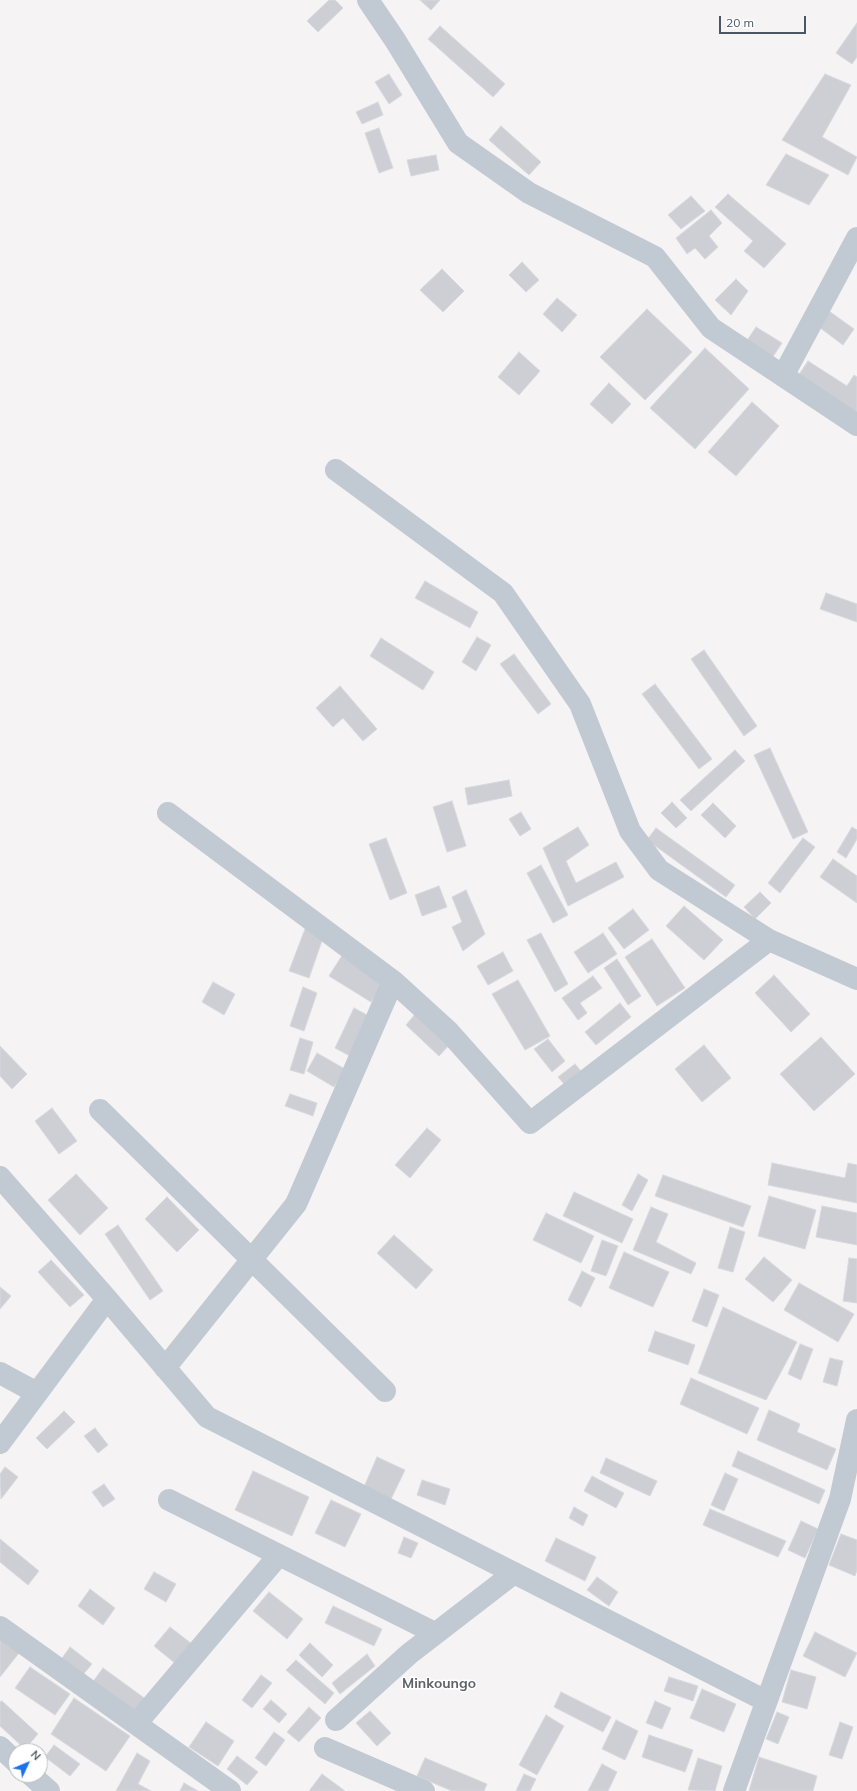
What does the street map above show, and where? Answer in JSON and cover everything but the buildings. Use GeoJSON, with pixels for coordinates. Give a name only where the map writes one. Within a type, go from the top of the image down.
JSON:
{"type":"FeatureCollection","features":[{"type":"Feature","properties":{"kind":"street"},"geometry":{"type":"LineString","coordinates":[[368,0],[395,40],[458,143],[529,193],[655,257],[711,328],[857,424]]}},
{"type":"Feature","properties":{"kind":"street"},"geometry":{"type":"LineString","coordinates":[[784,376],[857,238]]}},
{"type":"Feature","properties":{"kind":"street"},"geometry":{"type":"LineString","coordinates":[[336,470],[503,593],[580,704],[612,781],[630,831],[659,870],[769,940],[857,979]]}},
{"type":"Feature","properties":{"kind":"street"},"geometry":{"type":"LineString","coordinates":[[168,813],[393,981],[449,1032],[530,1123],[769,940]]}},
{"type":"Feature","properties":{"kind":"street"},"geometry":{"type":"LineString","coordinates":[[165,1368],[296,1204],[393,981]]}},
{"type":"Feature","properties":{"kind":"street"},"geometry":{"type":"LineString","coordinates":[[100,1110],[385,1391]]}},
{"type":"Feature","properties":{"kind":"street"},"geometry":{"type":"LineString","coordinates":[[0,1177],[107,1299],[207,1417],[766,1701]]}},
{"type":"Feature","properties":{"kind":"street"},"geometry":{"type":"LineString","coordinates":[[0,1443],[107,1299]]}},
{"type":"Feature","properties":{"kind":"street"},"geometry":{"type":"LineString","coordinates":[[0,1373],[37,1393]]}},
{"type":"Feature","properties":{"kind":"street"},"geometry":{"type":"LineString","coordinates":[[734,1791],[840,1499],[857,1420]]}},
{"type":"Feature","properties":{"kind":"street"},"geometry":{"type":"LineString","coordinates":[[169,1500],[435,1634]]}},
{"type":"Feature","properties":{"kind":"street"},"geometry":{"type":"LineString","coordinates":[[136,1724],[278,1555]]}},
{"type":"Feature","properties":{"kind":"street"},"geometry":{"type":"LineString","coordinates":[[336,1720],[408,1654],[514,1573]]}},
{"type":"Feature","properties":{"kind":"street"},"geometry":{"type":"LineString","coordinates":[[0,1627],[230,1791]]}},
{"type":"Feature","properties":{"kind":"street"},"geometry":{"type":"LineString","coordinates":[[0,1747],[8,1754]]}},
{"type":"Feature","properties":{"kind":"street"},"geometry":{"type":"LineString","coordinates":[[325,1748],[424,1791]]}},
{"type":"Feature","properties":{"kind":"street"},"geometry":{"type":"LineString","coordinates":[[40,1783],[48,1791]]}},
{"type":"Feature","properties":{"kind":"district","name":"Minkoungo"},"geometry":{"type":"Point","coordinates":[439,1684]}}]}
